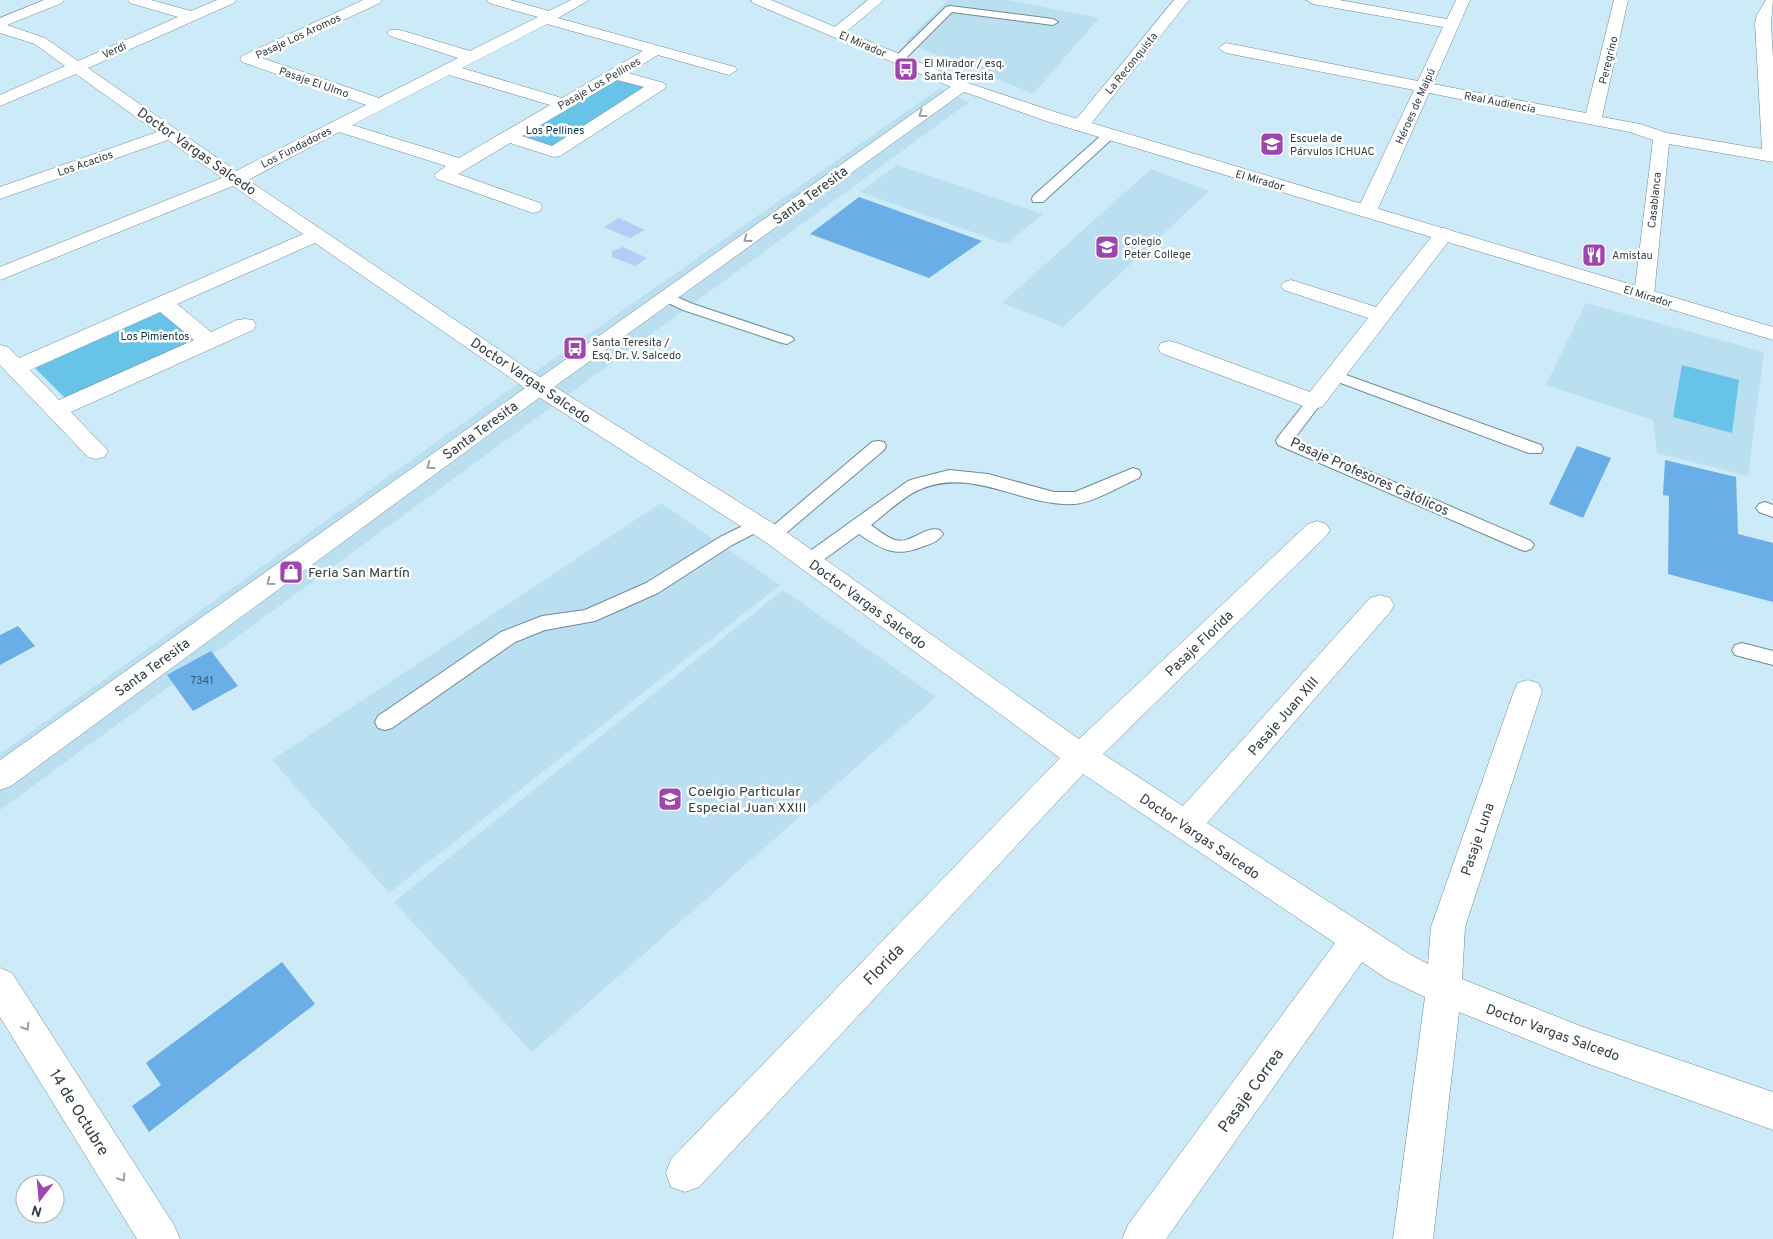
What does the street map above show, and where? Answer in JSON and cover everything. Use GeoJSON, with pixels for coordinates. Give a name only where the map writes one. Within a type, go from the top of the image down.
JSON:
{"type":"FeatureCollection","features":[{"type":"Feature","properties":{"kind":"street"},"geometry":{"type":"LineString","coordinates":[[0,22],[57,0]]}},
{"type":"Feature","properties":{"kind":"street"},"geometry":{"type":"LineString","coordinates":[[135,0],[192,16]]}},
{"type":"Feature","properties":{"kind":"street","name":"Verdi"},"geometry":{"type":"LineString","coordinates":[[0,101],[228,0]]}},
{"type":"Feature","properties":{"kind":"street","name":"Pasaje Los Aromos"},"geometry":{"type":"LineString","coordinates":[[248,59],[375,0]]}},
{"type":"Feature","properties":{"kind":"street"},"geometry":{"type":"LineString","coordinates":[[494,0],[656,50],[729,70]]}},
{"type":"Feature","properties":{"kind":"street","name":"Los Fundadores"},"geometry":{"type":"LineString","coordinates":[[0,274],[235,178],[582,0]]}},
{"type":"Feature","properties":{"kind":"street","name":"El Mirador"},"geometry":{"type":"LineString","coordinates":[[758,0],[962,86],[1080,126],[1772,334]]}},
{"type":"Feature","properties":{"kind":"street"},"geometry":{"type":"LineString","coordinates":[[836,33],[877,0]]}},
{"type":"Feature","properties":{"kind":"street","name":"La Reconquista"},"geometry":{"type":"LineString","coordinates":[[1080,126],[1182,0]]}},
{"type":"Feature","properties":{"kind":"street"},"geometry":{"type":"LineString","coordinates":[[1313,0],[1452,24]]}},
{"type":"Feature","properties":{"kind":"street","name":"Héroes de Maipú"},"geometry":{"type":"LineString","coordinates":[[1367,211],[1463,0]]}},
{"type":"Feature","properties":{"kind":"street","name":"Peregrino"},"geometry":{"type":"LineString","coordinates":[[1593,120],[1621,0]]}},
{"type":"Feature","properties":{"kind":"street"},"geometry":{"type":"LineString","coordinates":[[1772,157],[1763,24],[1764,16],[1773,0]]}},
{"type":"Feature","properties":{"kind":"street","name":"Doctor Vargas Salcedo"},"geometry":{"type":"LineString","coordinates":[[0,28],[40,41],[317,235],[539,387],[765,530],[1080,756],[1399,967],[1444,990],[1495,1012],[1773,1111]]}},
{"type":"Feature","properties":{"kind":"street"},"geometry":{"type":"LineString","coordinates":[[394,33],[472,57]]}},
{"type":"Feature","properties":{"kind":"street","name":"Real Audiencia"},"geometry":{"type":"LineString","coordinates":[[1226,48],[1642,130],[1665,138],[1772,157]]}},
{"type":"Feature","properties":{"kind":"street","name":"Pasaje Los Pellines"},"geometry":{"type":"LineString","coordinates":[[533,207],[443,175],[656,50]]}},
{"type":"Feature","properties":{"kind":"street","name":"Pasaje El Ulmo"},"geometry":{"type":"LineString","coordinates":[[248,59],[380,104]]}},
{"type":"Feature","properties":{"kind":"street"},"geometry":{"type":"LineString","coordinates":[[447,69],[563,104]]}},
{"type":"Feature","properties":{"kind":"street"},"geometry":{"type":"LineString","coordinates":[[508,137],[554,152],[658,86],[614,74]]}},
{"type":"Feature","properties":{"kind":"street","name":"Santa Teresita"},"geometry":{"type":"LineString","coordinates":[[0,777],[539,387],[962,86]]}},
{"type":"Feature","properties":{"kind":"street"},"geometry":{"type":"LineString","coordinates":[[337,126],[460,164]]}},
{"type":"Feature","properties":{"kind":"street","name":"Los Acacios"},"geometry":{"type":"LineString","coordinates":[[0,193],[170,133]]}},
{"type":"Feature","properties":{"kind":"street","name":"Casablanca"},"geometry":{"type":"LineString","coordinates":[[1644,294],[1660,142],[1665,138]]}},
{"type":"Feature","properties":{"kind":"street","name":"Pasaje Profesores Católicos"},"geometry":{"type":"LineString","coordinates":[[1314,402],[1444,234]]}},
{"type":"Feature","properties":{"kind":"street"},"geometry":{"type":"LineString","coordinates":[[96,451],[7,360],[162,303],[317,235]]}},
{"type":"Feature","properties":{"kind":"street"},"geometry":{"type":"LineString","coordinates":[[1291,286],[1381,316]]}},
{"type":"Feature","properties":{"kind":"street"},"geometry":{"type":"LineString","coordinates":[[162,303],[208,342]]}},
{"type":"Feature","properties":{"kind":"street"},"geometry":{"type":"LineString","coordinates":[[56,410],[245,325]]}},
{"type":"Feature","properties":{"kind":"street"},"geometry":{"type":"LineString","coordinates":[[1169,348],[1314,402]]}},
{"type":"Feature","properties":{"kind":"street","name":"Pasaje Florida"},"geometry":{"type":"LineString","coordinates":[[1080,756],[1317,530]]}},
{"type":"Feature","properties":{"kind":"street","name":"Pasaje Juan XIII"},"geometry":{"type":"LineString","coordinates":[[1185,826],[1380,605]]}},
{"type":"Feature","properties":{"kind":"street","name":"Pasaje Luna"},"geometry":{"type":"LineString","coordinates":[[1444,990],[1448,927],[1528,691]]}},
{"type":"Feature","properties":{"kind":"street","name":"Florida"},"geometry":{"type":"LineString","coordinates":[[685,1172],[1080,756]]}},
{"type":"Feature","properties":{"kind":"street","name":"Pasaje Correa"},"geometry":{"type":"LineString","coordinates":[[1142,1239],[1357,941]]}},
{"type":"Feature","properties":{"kind":"street","name":"14 de Octubre"},"geometry":{"type":"LineString","coordinates":[[0,985],[160,1239]]}},
{"type":"Feature","properties":{"kind":"street"},"geometry":{"type":"LineString","coordinates":[[1413,1239],[1444,990]]}},
{"type":"Feature","properties":{"kind":"lane"},"geometry":{"type":"LineString","coordinates":[[899,59],[950,9],[1053,22]]}},
{"type":"Feature","properties":{"kind":"lane"},"geometry":{"type":"LineString","coordinates":[[1038,199],[1109,135]]}},
{"type":"Feature","properties":{"kind":"lane"},"geometry":{"type":"LineString","coordinates":[[667,297],[688,307],[786,340]]}},
{"type":"Feature","properties":{"kind":"lane"},"geometry":{"type":"LineString","coordinates":[[1335,376],[1535,449]]}},
{"type":"Feature","properties":{"kind":"lane","name":"Pasaje Profesores Católicos"},"geometry":{"type":"LineString","coordinates":[[1314,402],[1284,441],[1525,545]]}},
{"type":"Feature","properties":{"kind":"lane"},"geometry":{"type":"LineString","coordinates":[[386,722],[508,637],[542,623],[588,616],[652,588],[726,541],[765,530],[878,446]]}},
{"type":"Feature","properties":{"kind":"lane"},"geometry":{"type":"LineString","coordinates":[[809,561],[914,485],[948,476],[988,480],[1054,498],[1077,498],[1133,474]]}},
{"type":"Feature","properties":{"kind":"lane"},"geometry":{"type":"LineString","coordinates":[[858,525],[890,546],[912,546],[934,534]]}},
{"type":"Feature","properties":{"kind":"lane"},"geometry":{"type":"LineString","coordinates":[[1742,650],[1773,658]]}},
{"type":"Feature","properties":{"kind":"shaded area"},"geometry":{"type":"Polygon","coordinates":[[[948,0],[1008,0],[1099,18],[1032,93],[905,42],[948,0]]]}},
{"type":"Feature","properties":{"kind":"shaded area","name":"Feria San Martín"},"geometry":{"type":"Polygon","coordinates":[[[940,88],[969,102],[0,810],[0,754],[509,390],[940,88]]]}},
{"type":"Feature","properties":{"kind":"shaded area"},"geometry":{"type":"Polygon","coordinates":[[[897,165],[1043,214],[1006,244],[860,192],[897,165]]]}},
{"type":"Feature","properties":{"kind":"shaded area","name":"Colegio Peter College"},"geometry":{"type":"Polygon","coordinates":[[[1151,169],[1209,191],[1063,327],[1002,303],[1151,169]]]}},
{"type":"Feature","properties":{"kind":"shaded area"},"geometry":{"type":"Polygon","coordinates":[[[619,218],[645,230],[630,238],[604,227],[619,218]]]}},
{"type":"Feature","properties":{"kind":"shaded area"},"geometry":{"type":"Polygon","coordinates":[[[623,247],[647,258],[635,266],[612,257],[612,251],[623,247]]]}},
{"type":"Feature","properties":{"kind":"shaded area"},"geometry":{"type":"Polygon","coordinates":[[[1586,303],[1764,352],[1748,476],[1657,453],[1653,420],[1546,385],[1586,303]]]}},
{"type":"Feature","properties":{"kind":"shaded area"},"geometry":{"type":"Polygon","coordinates":[[[661,503],[780,585],[389,893],[272,760],[661,503]]]}},
{"type":"Feature","properties":{"kind":"shaded area","name":"Coelgio Particular Especial Juan XXIII"},"geometry":{"type":"Polygon","coordinates":[[[783,590],[936,697],[532,1052],[394,902],[783,590]]]}},
{"type":"Feature","properties":{"kind":"green space","name":"Los Pellines"},"geometry":{"type":"Polygon","coordinates":[[[615,75],[657,86],[554,151],[510,136],[615,75]]]}},
{"type":"Feature","properties":{"kind":"green space","name":"Los Pimientos"},"geometry":{"type":"Polygon","coordinates":[[[162,309],[199,340],[65,398],[33,366],[162,309]]]}},
{"type":"Feature","properties":{"kind":"green space"},"geometry":{"type":"Polygon","coordinates":[[[1682,365],[1739,380],[1732,433],[1673,417],[1682,365]]]}},
{"type":"Feature","properties":{"kind":"building"},"geometry":{"type":"Polygon","coordinates":[[[859,197],[982,241],[929,278],[810,234],[859,197]]]}},
{"type":"Feature","properties":{"kind":"building"},"geometry":{"type":"Polygon","coordinates":[[[1577,446],[1611,458],[1583,518],[1549,504],[1577,446]]]}},
{"type":"Feature","properties":{"kind":"building"},"geometry":{"type":"Polygon","coordinates":[[[1665,460],[1736,477],[1738,534],[1773,543],[1773,602],[1668,574],[1669,496],[1663,495],[1665,460]]]}},
{"type":"Feature","properties":{"kind":"building"},"geometry":{"type":"Polygon","coordinates":[[[18,626],[35,646],[0,665],[0,635],[18,626]]]}},
{"type":"Feature","properties":{"kind":"building"},"geometry":{"type":"Polygon","coordinates":[[[211,651],[238,686],[193,711],[167,675],[211,651]]]}},
{"type":"Feature","properties":{"kind":"building"},"geometry":{"type":"Polygon","coordinates":[[[282,962],[315,1004],[149,1132],[132,1106],[161,1085],[146,1063],[282,962]]]}},
{"type":"Feature","properties":{"kind":"place","name":"El Mirador / esq. Santa Teresita"},"geometry":{"type":"Point","coordinates":[906,69]}},
{"type":"Feature","properties":{"kind":"place","name":"Escuela de Párvulos ICHUAC"},"geometry":{"type":"Point","coordinates":[1272,144]}},
{"type":"Feature","properties":{"kind":"place","name":"Colegio Peter College"},"geometry":{"type":"Point","coordinates":[1107,247]}},
{"type":"Feature","properties":{"kind":"place","name":"Amistau"},"geometry":{"type":"Point","coordinates":[1594,255]}},
{"type":"Feature","properties":{"kind":"place","name":"Santa Teresita / Esq. Dr. V. Salcedo"},"geometry":{"type":"Point","coordinates":[575,348]}},
{"type":"Feature","properties":{"kind":"place","name":"Feria San Martín"},"geometry":{"type":"Point","coordinates":[291,572]}},
{"type":"Feature","properties":{"kind":"place","name":"Coelgio Particular Especial Juan XXIII"},"geometry":{"type":"Point","coordinates":[670,799]}}]}
